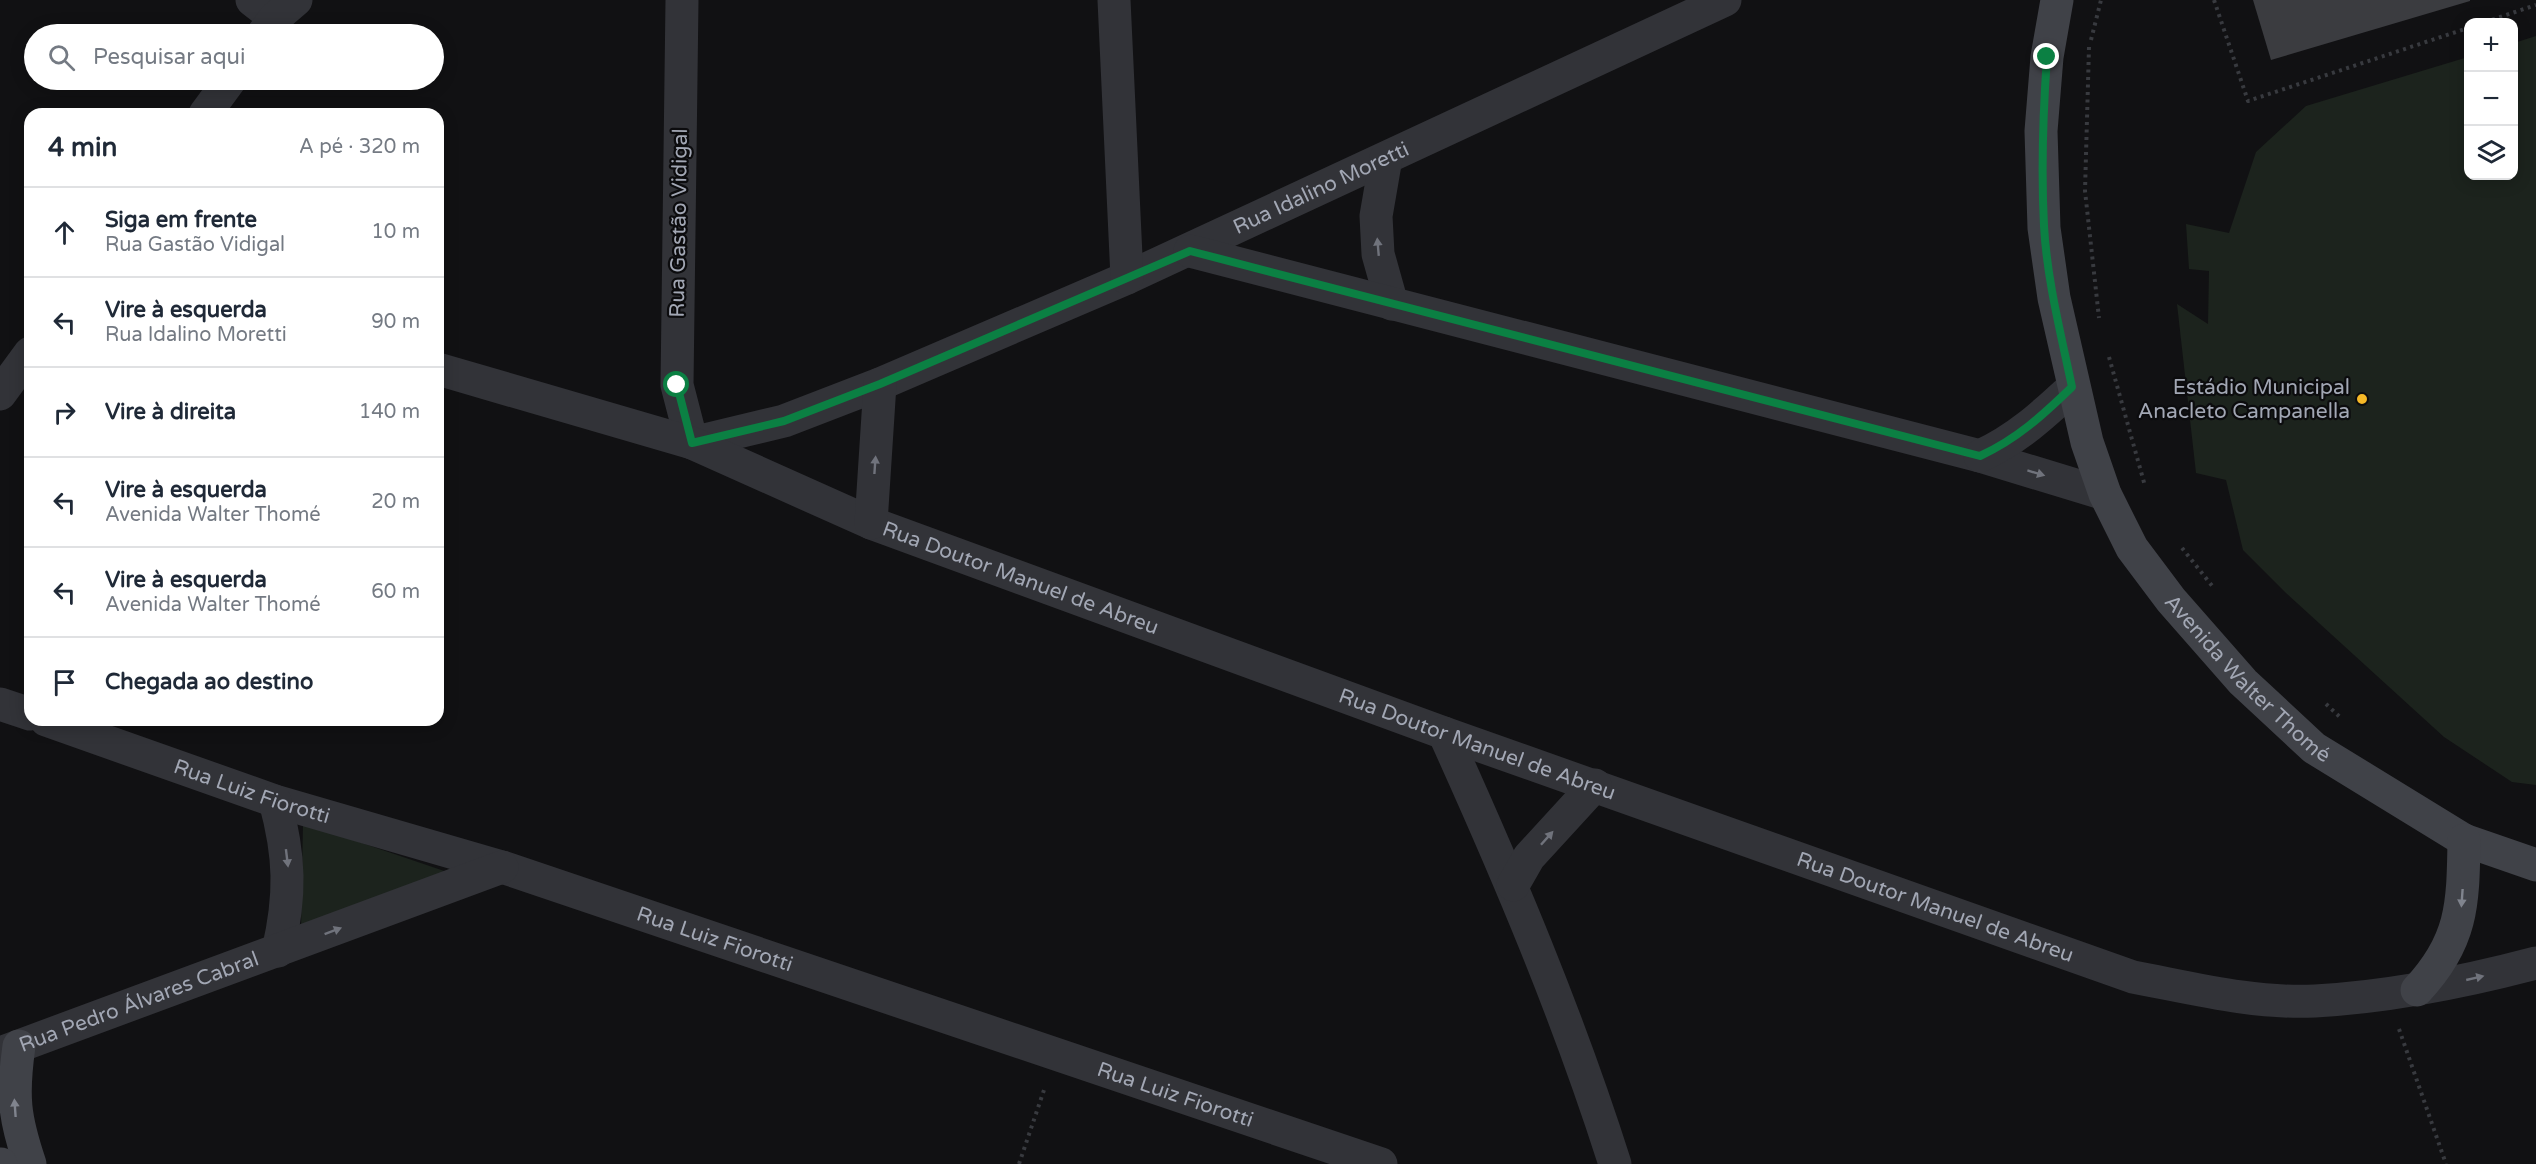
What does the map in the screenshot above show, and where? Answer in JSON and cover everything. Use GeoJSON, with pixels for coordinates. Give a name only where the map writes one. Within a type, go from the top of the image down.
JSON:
{"type":"FeatureCollection","features":[{"type":"Feature","properties":{"kind":"street","name":"Rua Gastão Vidigal"},"geometry":{"type":"LineString","coordinates":[[682,0],[677,385],[692,443]]}},
{"type":"Feature","properties":{"kind":"street"},"geometry":{"type":"LineString","coordinates":[[1114,0],[1127,278]]}},
{"type":"Feature","properties":{"kind":"street","name":"Avenida Walter Thomé"},"geometry":{"type":"LineString","coordinates":[[2057,0],[2047,57],[2041,131],[2044,228],[2054,298],[2072,387],[2087,442],[2105,494],[2132,548],[2172,600],[2243,682],[2314,748],[2464,840],[2536,865]]}},
{"type":"Feature","properties":{"kind":"street","name":"Rua Idalino Moretti"},"geometry":{"type":"LineString","coordinates":[[692,443],[784,421],[880,384],[1190,251],[1703,3]]}},
{"type":"Feature","properties":{"kind":"street"},"geometry":{"type":"LineString","coordinates":[[209,108],[223,90]]}},
{"type":"Feature","properties":{"kind":"street"},"geometry":{"type":"LineString","coordinates":[[1386,158],[1376,216],[1378,254],[1392,304]]}},
{"type":"Feature","properties":{"kind":"street"},"geometry":{"type":"LineString","coordinates":[[1190,251],[1980,456],[2105,494]]}},
{"type":"Feature","properties":{"kind":"street"},"geometry":{"type":"LineString","coordinates":[[0,394],[24,361]]}},
{"type":"Feature","properties":{"kind":"street","name":"Rua Doutor Manuel de Abreu"},"geometry":{"type":"LineString","coordinates":[[444,371],[692,443],[871,523],[1444,733],[2133,977],[2235,996],[2313,1001],[2402,991],[2536,963]]}},
{"type":"Feature","properties":{"kind":"street"},"geometry":{"type":"LineString","coordinates":[[871,523],[880,384]]}},
{"type":"Feature","properties":{"kind":"street"},"geometry":{"type":"LineString","coordinates":[[1980,456],[2005,445],[2031,427],[2072,387]]}},
{"type":"Feature","properties":{"kind":"street"},"geometry":{"type":"LineString","coordinates":[[0,704],[24,712]]}},
{"type":"Feature","properties":{"kind":"street","name":"Rua Luiz Fiorotti"},"geometry":{"type":"LineString","coordinates":[[63,726],[275,801],[502,867],[1381,1164]]}},
{"type":"Feature","properties":{"kind":"street"},"geometry":{"type":"LineString","coordinates":[[1444,733],[1513,885],[1594,1098],[1615,1164]]}},
{"type":"Feature","properties":{"kind":"street"},"geometry":{"type":"LineString","coordinates":[[1513,885],[1529,857],[1595,785]]}},
{"type":"Feature","properties":{"kind":"street","name":"Rua Pedro Álvares Cabral"},"geometry":{"type":"LineString","coordinates":[[275,801],[284,834],[289,889],[278,951]]}},
{"type":"Feature","properties":{"kind":"street"},"geometry":{"type":"LineString","coordinates":[[2402,991],[2437,969],[2454,937],[2461,909],[2464,840]]}},
{"type":"Feature","properties":{"kind":"street","name":"Rua Pedro Álvares Cabral"},"geometry":{"type":"LineString","coordinates":[[10,1050],[502,867]]}},
{"type":"Feature","properties":{"kind":"street"},"geometry":{"type":"LineString","coordinates":[[10,1050],[16,1124],[30,1164]]}},
{"type":"Feature","properties":{"kind":"path"},"geometry":{"type":"LineString","coordinates":[[2100,328],[2085,191],[2089,45],[2101,0]]}},
{"type":"Feature","properties":{"kind":"path"},"geometry":{"type":"LineString","coordinates":[[2214,0],[2248,101],[2464,30]]}},
{"type":"Feature","properties":{"kind":"path"},"geometry":{"type":"LineString","coordinates":[[2497,18],[2536,5]]}},
{"type":"Feature","properties":{"kind":"path"},"geometry":{"type":"LineString","coordinates":[[2107,351],[2148,497]]}},
{"type":"Feature","properties":{"kind":"path"},"geometry":{"type":"LineString","coordinates":[[2179,544],[2214,588]]}},
{"type":"Feature","properties":{"kind":"path"},"geometry":{"type":"LineString","coordinates":[[2322,701],[2348,724]]}},
{"type":"Feature","properties":{"kind":"path"},"geometry":{"type":"LineString","coordinates":[[2402,991],[2446,1164]]}},
{"type":"Feature","properties":{"kind":"path"},"geometry":{"type":"LineString","coordinates":[[1019,1164],[1058,1053]]}},
{"type":"Feature","properties":{"kind":"shaded area","name":"Estádio Municipal Anacleto Campanella"},"geometry":{"type":"Polygon","coordinates":[[[2536,36],[2536,785],[2512,782],[2444,737],[2286,593],[2243,550],[2226,480],[2196,473],[2177,304],[2208,324],[2209,271],[2189,269],[2186,224],[2229,233],[2256,152],[2306,106],[2464,58],[2464,180],[2518,180],[2518,42],[2536,36]]]}},
{"type":"Feature","properties":{"kind":"shaded area"},"geometry":{"type":"Polygon","coordinates":[[[303,823],[459,876],[301,931],[303,823]]]}},
{"type":"Feature","properties":{"kind":"building"},"geometry":{"type":"Polygon","coordinates":[[[2253,0],[2470,0],[2470,1],[2271,60],[2253,0]]]}},
{"type":"Feature","properties":{"kind":"place","name":"Estádio Municipal Anacleto Campanella"},"geometry":{"type":"Point","coordinates":[2362,399]}},
{"type":"Feature","properties":{"kind":"route"},"geometry":{"type":"LineString","coordinates":[[677,385],[692,443],[784,421],[880,384],[1190,251],[1980,456],[2005,445],[2031,427],[2072,387],[2054,298],[2044,228],[2041,131],[2047,57]]}}]}
